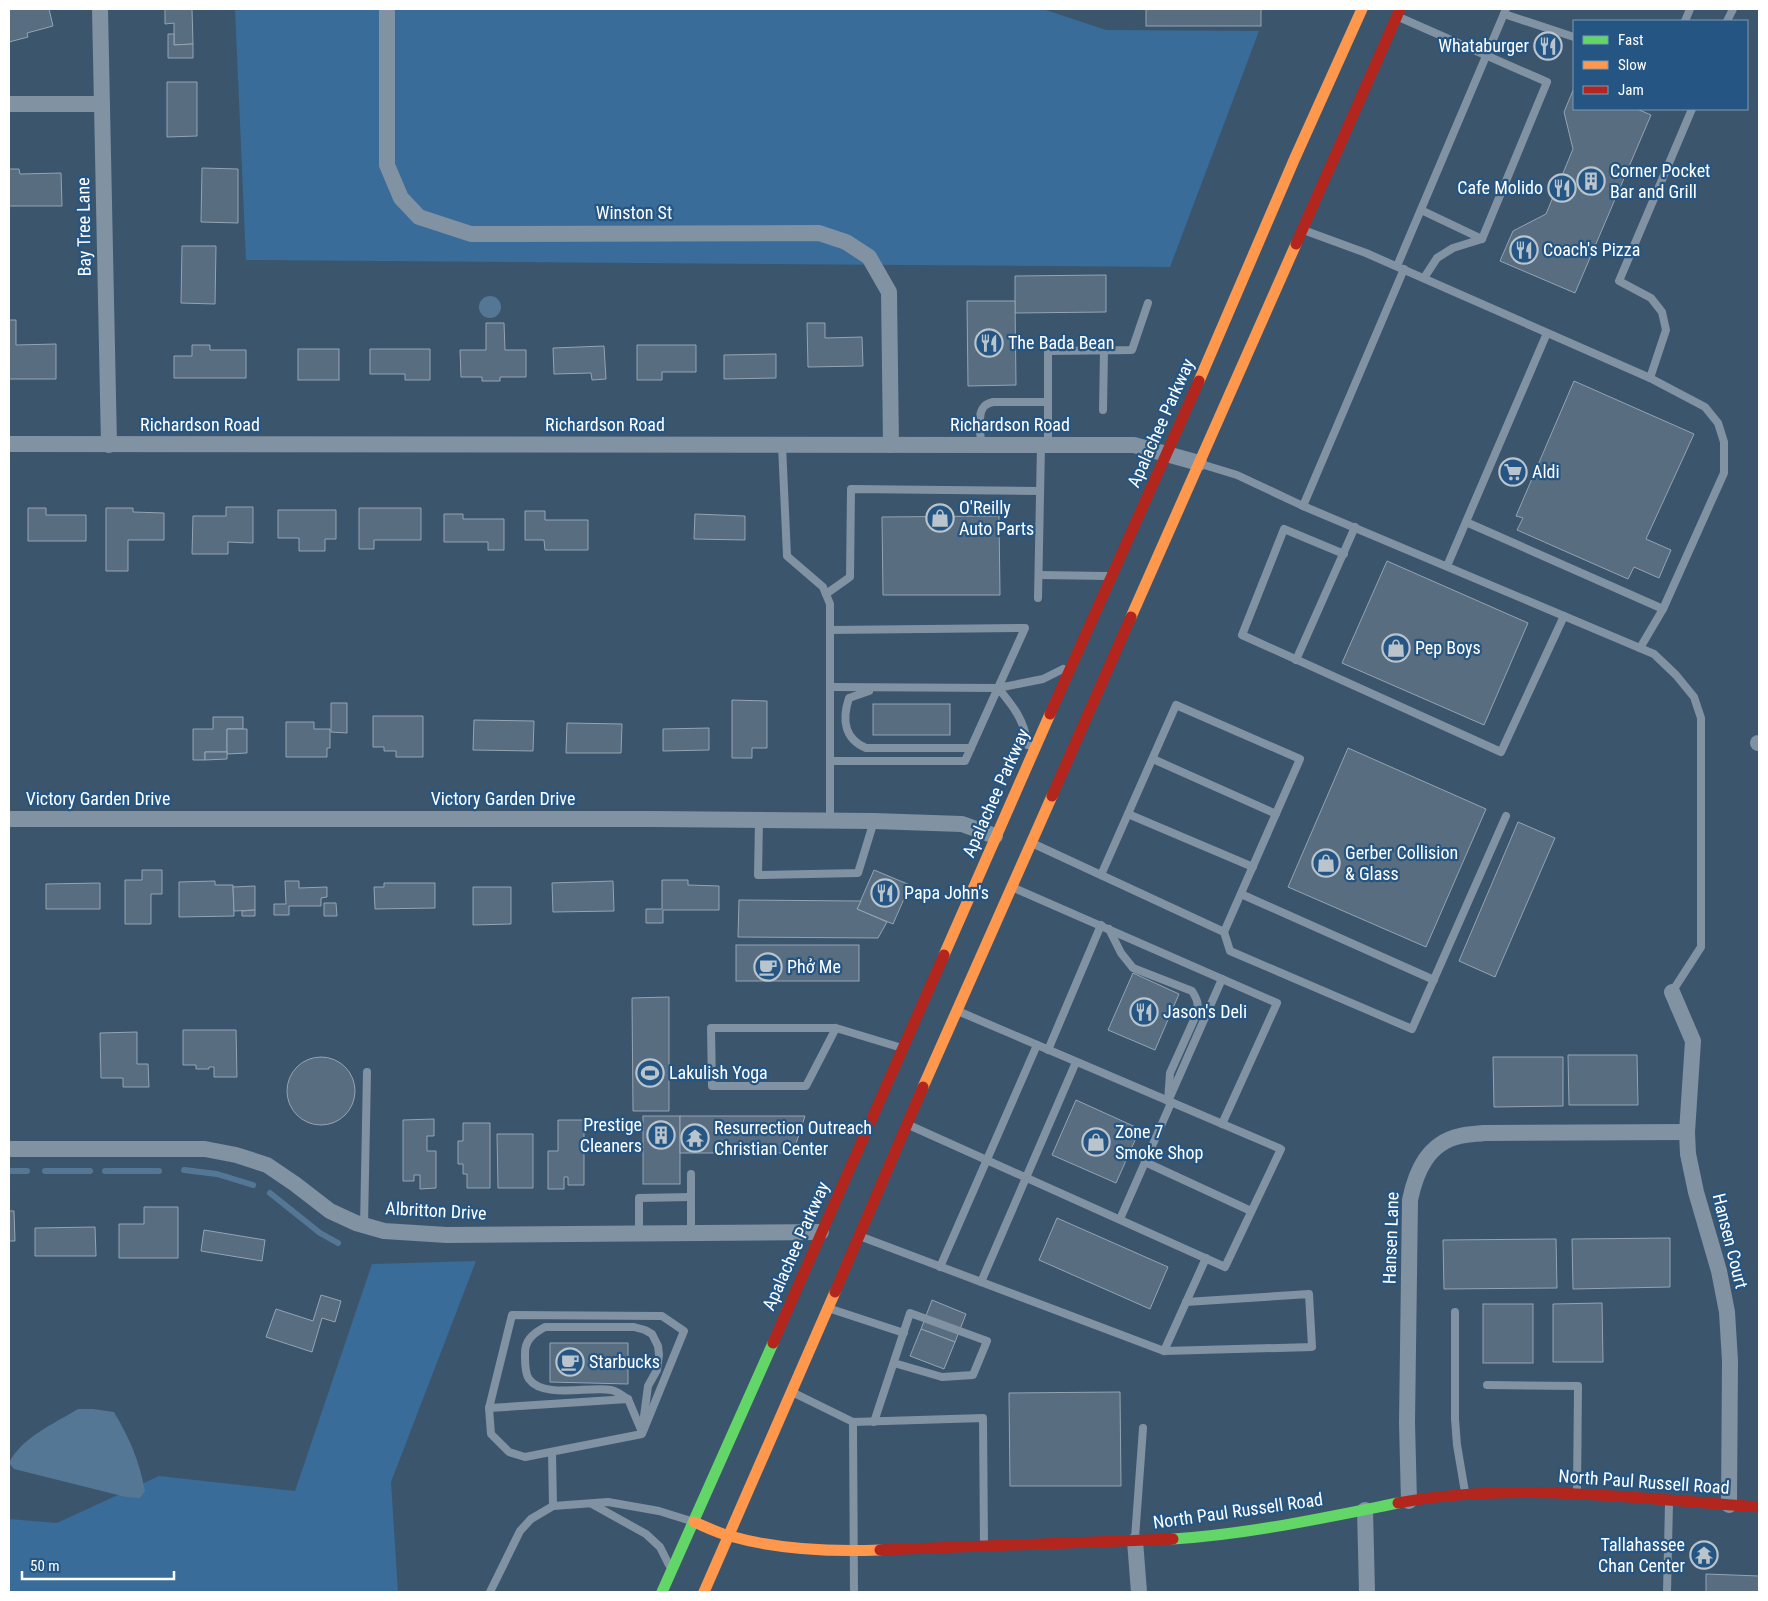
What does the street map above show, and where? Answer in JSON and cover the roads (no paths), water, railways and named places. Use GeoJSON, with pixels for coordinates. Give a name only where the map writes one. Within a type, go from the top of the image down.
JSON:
{"type":"FeatureCollection","features":[{"type":"Feature","properties":{"kind":"main road","name":"Apalachee Parkway"},"geometry":{"type":"LineString","coordinates":[[662,1592],[865,1134],[1000,842],[1030,760],[1167,454],[1294,160],[1362,9]]}},
{"type":"Feature","properties":{"kind":"main road"},"geometry":{"type":"LineString","coordinates":[[704,1592],[829,1308],[907,1124],[1398,12]]}},
{"type":"Feature","properties":{"kind":"main road"},"geometry":{"type":"LineString","coordinates":[[1010,863],[1013,887]]}},
{"type":"Feature","properties":{"kind":"main road"},"geometry":{"type":"LineString","coordinates":[[895,1068],[895,1094]]}},
{"type":"Feature","properties":{"kind":"main road"},"geometry":{"type":"LineString","coordinates":[[898,1110],[907,1124]]}},
{"type":"Feature","properties":{"kind":"main road"},"geometry":{"type":"LineString","coordinates":[[893,1126],[907,1124]]}},
{"type":"Feature","properties":{"kind":"main road"},"geometry":{"type":"LineString","coordinates":[[865,1134],[877,1129]]}},
{"type":"Feature","properties":{"kind":"main road","name":"North Paul Russell Road"},"geometry":{"type":"LineString","coordinates":[[694,1522],[729,1536],[787,1548],[853,1551],[1135,1541],[1222,1534],[1270,1528],[1409,1501],[1466,1495],[1577,1494],[1759,1507]]}},
{"type":"Feature","properties":{"kind":"street","name":"Bay Tree Lane"},"geometry":{"type":"LineString","coordinates":[[100,9],[109,444]]}},
{"type":"Feature","properties":{"kind":"street","name":"Winston St"},"geometry":{"type":"LineString","coordinates":[[387,9],[388,165],[401,198],[419,217],[471,234],[819,233],[846,242],[869,257],[889,292],[891,445]]}},
{"type":"Feature","properties":{"kind":"street"},"geometry":{"type":"LineString","coordinates":[[9,104],[102,104]]}},
{"type":"Feature","properties":{"kind":"street","name":"Richardson Road"},"geometry":{"type":"LineString","coordinates":[[9,444],[1134,445],[1199,463]]}},
{"type":"Feature","properties":{"kind":"street","name":"Victory Garden Drive"},"geometry":{"type":"LineString","coordinates":[[9,820],[654,819],[874,821],[962,824],[1000,842]]}},
{"type":"Feature","properties":{"kind":"street","name":"Hansen Court"},"geometry":{"type":"LineString","coordinates":[[1672,992],[1693,1041],[1687,1132],[1688,1154],[1719,1271],[1727,1312],[1730,1360],[1729,1505]]}},
{"type":"Feature","properties":{"kind":"street","name":"Hansen Lane"},"geometry":{"type":"LineString","coordinates":[[1409,1501],[1407,1423],[1410,1200],[1414,1178],[1421,1164],[1437,1147],[1449,1140],[1468,1134],[1494,1132],[1687,1132]]}},
{"type":"Feature","properties":{"kind":"street","name":"Albritton Drive"},"geometry":{"type":"LineString","coordinates":[[9,1149],[205,1149],[236,1154],[267,1165],[330,1211],[356,1223],[384,1231],[412,1234],[821,1232]]}},
{"type":"Feature","properties":{"kind":"street"},"geometry":{"type":"LineString","coordinates":[[1365,1510],[1366,1592]]}},
{"type":"Feature","properties":{"kind":"street"},"geometry":{"type":"LineString","coordinates":[[1135,1541],[1139,1592]]}},
{"type":"Feature","properties":{"kind":"lane"},"geometry":{"type":"LineString","coordinates":[[1303,506],[1401,268],[1421,210],[1505,11],[1573,37]]}},
{"type":"Feature","properties":{"kind":"lane"},"geometry":{"type":"LineString","coordinates":[[1398,12],[1547,82],[1482,238],[1453,248],[1437,258],[1424,278]]}},
{"type":"Feature","properties":{"kind":"lane"},"geometry":{"type":"LineString","coordinates":[[1650,378],[1666,330],[1662,312],[1651,298],[1620,281],[1692,110]]}},
{"type":"Feature","properties":{"kind":"lane"},"geometry":{"type":"LineString","coordinates":[[1421,210],[1482,238]]}},
{"type":"Feature","properties":{"kind":"lane"},"geometry":{"type":"LineString","coordinates":[[1302,230],[1366,252],[1650,378],[1706,406],[1718,423],[1724,442],[1724,473],[1663,609],[1640,648]]}},
{"type":"Feature","properties":{"kind":"lane"},"geometry":{"type":"LineString","coordinates":[[1038,598],[1040,491],[1048,402],[1048,351],[1132,350],[1148,303]]}},
{"type":"Feature","properties":{"kind":"lane"},"geometry":{"type":"LineString","coordinates":[[1447,566],[1547,333]]}},
{"type":"Feature","properties":{"kind":"lane"},"geometry":{"type":"LineString","coordinates":[[1103,410],[1104,350]]}},
{"type":"Feature","properties":{"kind":"lane"},"geometry":{"type":"LineString","coordinates":[[981,445],[980,415],[985,405],[993,402],[1048,402]]}},
{"type":"Feature","properties":{"kind":"lane"},"geometry":{"type":"LineString","coordinates":[[782,445],[787,556],[823,587],[830,604],[830,822]]}},
{"type":"Feature","properties":{"kind":"lane"},"geometry":{"type":"LineString","coordinates":[[1199,463],[1237,476],[1303,506],[1654,654],[1676,675],[1694,697],[1701,718],[1701,947],[1672,992]]}},
{"type":"Feature","properties":{"kind":"lane"},"geometry":{"type":"LineString","coordinates":[[826,594],[850,577],[851,489],[1040,491]]}},
{"type":"Feature","properties":{"kind":"lane"},"geometry":{"type":"LineString","coordinates":[[1466,522],[1663,609]]}},
{"type":"Feature","properties":{"kind":"lane"},"geometry":{"type":"LineString","coordinates":[[1296,660],[1356,528]]}},
{"type":"Feature","properties":{"kind":"lane"},"geometry":{"type":"LineString","coordinates":[[1344,554],[1284,529],[1242,635],[1501,752],[1564,616]]}},
{"type":"Feature","properties":{"kind":"lane"},"geometry":{"type":"LineString","coordinates":[[1038,575],[1112,576]]}},
{"type":"Feature","properties":{"kind":"lane"},"geometry":{"type":"LineString","coordinates":[[830,630],[1025,628],[965,761],[830,761]]}},
{"type":"Feature","properties":{"kind":"lane"},"geometry":{"type":"LineString","coordinates":[[830,687],[998,688],[1043,679],[1074,663]]}},
{"type":"Feature","properties":{"kind":"lane"},"geometry":{"type":"LineString","coordinates":[[880,688],[849,698],[846,707],[846,730],[856,744],[866,748],[972,748]]}},
{"type":"Feature","properties":{"kind":"lane"},"geometry":{"type":"LineString","coordinates":[[998,688],[1017,712],[1026,734],[1030,760]]}},
{"type":"Feature","properties":{"kind":"lane"},"geometry":{"type":"LineString","coordinates":[[1101,875],[1176,705],[1300,759],[1224,932],[1230,951],[1412,1030],[1506,816]]}},
{"type":"Feature","properties":{"kind":"lane"},"geometry":{"type":"LineString","coordinates":[[1152,759],[1276,814]]}},
{"type":"Feature","properties":{"kind":"lane"},"geometry":{"type":"LineString","coordinates":[[1128,814],[1253,867]]}},
{"type":"Feature","properties":{"kind":"lane"},"geometry":{"type":"LineString","coordinates":[[759,820],[758,876],[858,873],[874,821]]}},
{"type":"Feature","properties":{"kind":"lane"},"geometry":{"type":"LineString","coordinates":[[1032,843],[1224,932]]}},
{"type":"Feature","properties":{"kind":"lane"},"geometry":{"type":"LineString","coordinates":[[1013,887],[1277,1003],[1222,1124]]}},
{"type":"Feature","properties":{"kind":"lane"},"geometry":{"type":"LineString","coordinates":[[1240,894],[1434,980]]}},
{"type":"Feature","properties":{"kind":"lane"},"geometry":{"type":"LineString","coordinates":[[1048,1050],[1101,925]]}},
{"type":"Feature","properties":{"kind":"lane"},"geometry":{"type":"LineString","coordinates":[[1109,929],[1121,953],[1133,968],[1192,991],[1196,998],[1197,1012],[1170,1073],[1170,1102]]}},
{"type":"Feature","properties":{"kind":"lane"},"geometry":{"type":"LineString","coordinates":[[1120,1219],[1222,979]]}},
{"type":"Feature","properties":{"kind":"lane"},"geometry":{"type":"LineString","coordinates":[[907,1124],[1225,1267],[1281,1149],[958,1011]]}},
{"type":"Feature","properties":{"kind":"lane"},"geometry":{"type":"LineString","coordinates":[[836,1028],[806,1086],[712,1086],[711,1028],[836,1028],[904,1048]]}},
{"type":"Feature","properties":{"kind":"lane"},"geometry":{"type":"LineString","coordinates":[[940,1267],[1037,1045]]}},
{"type":"Feature","properties":{"kind":"lane"},"geometry":{"type":"LineString","coordinates":[[980,1282],[1076,1062]]}},
{"type":"Feature","properties":{"kind":"lane"},"geometry":{"type":"LineString","coordinates":[[364,1226],[366,1072]]}},
{"type":"Feature","properties":{"kind":"lane"},"geometry":{"type":"LineString","coordinates":[[1145,1162],[1251,1211]]}},
{"type":"Feature","properties":{"kind":"lane"},"geometry":{"type":"LineString","coordinates":[[691,1174],[691,1233]]}},
{"type":"Feature","properties":{"kind":"lane"},"geometry":{"type":"LineString","coordinates":[[639,1233],[639,1198],[691,1197]]}},
{"type":"Feature","properties":{"kind":"lane"},"geometry":{"type":"LineString","coordinates":[[860,1236],[1164,1352],[1312,1347],[1309,1294],[1186,1302]]}},
{"type":"Feature","properties":{"kind":"lane"},"geometry":{"type":"LineString","coordinates":[[1164,1352],[1206,1258]]}},
{"type":"Feature","properties":{"kind":"lane"},"geometry":{"type":"LineString","coordinates":[[829,1308],[904,1333]]}},
{"type":"Feature","properties":{"kind":"lane"},"geometry":{"type":"LineString","coordinates":[[1455,1312],[1455,1419],[1457,1445],[1466,1495]]}},
{"type":"Feature","properties":{"kind":"lane"},"geometry":{"type":"LineString","coordinates":[[874,1422],[910,1314],[987,1341],[973,1375],[942,1377],[894,1363]]}},
{"type":"Feature","properties":{"kind":"lane"},"geometry":{"type":"LineString","coordinates":[[512,1315],[662,1316],[684,1331],[642,1434],[525,1457],[508,1452],[491,1434],[489,1408],[512,1315]]}},
{"type":"Feature","properties":{"kind":"lane"},"geometry":{"type":"LineString","coordinates":[[545,1327],[634,1327],[652,1334],[658,1346],[659,1355],[656,1370],[648,1386],[642,1434],[628,1399],[613,1390],[542,1389],[529,1379],[525,1365],[528,1339],[535,1332],[545,1327]]}},
{"type":"Feature","properties":{"kind":"lane"},"geometry":{"type":"LineString","coordinates":[[1487,1385],[1578,1386],[1577,1494]]}},
{"type":"Feature","properties":{"kind":"lane"},"geometry":{"type":"LineString","coordinates":[[792,1392],[853,1422],[983,1418],[984,1547]]}},
{"type":"Feature","properties":{"kind":"lane"},"geometry":{"type":"LineString","coordinates":[[489,1408],[628,1399]]}},
{"type":"Feature","properties":{"kind":"lane"},"geometry":{"type":"LineString","coordinates":[[853,1422],[854,1592]]}},
{"type":"Feature","properties":{"kind":"lane"},"geometry":{"type":"LineString","coordinates":[[1135,1541],[1143,1428]]}},
{"type":"Feature","properties":{"kind":"lane"},"geometry":{"type":"LineString","coordinates":[[552,1452],[553,1506]]}},
{"type":"Feature","properties":{"kind":"lane"},"geometry":{"type":"LineString","coordinates":[[1667,1592],[1669,1501]]}},
{"type":"Feature","properties":{"kind":"lane"},"geometry":{"type":"LineString","coordinates":[[490,1592],[520,1531],[532,1519],[553,1506],[608,1502],[659,1511],[694,1522]]}},
{"type":"Feature","properties":{"kind":"lane"},"geometry":{"type":"LineString","coordinates":[[592,1504],[646,1534],[660,1547],[672,1571]]}},
{"type":"Feature","properties":{"kind":"waterway"},"geometry":{"type":"LineString","coordinates":[[184,1170],[217,1174],[253,1185]]}},
{"type":"Feature","properties":{"kind":"waterway"},"geometry":{"type":"LineString","coordinates":[[9,1171],[27,1171]]}},
{"type":"Feature","properties":{"kind":"waterway"},"geometry":{"type":"LineString","coordinates":[[45,1171],[90,1171]]}},
{"type":"Feature","properties":{"kind":"waterway"},"geometry":{"type":"LineString","coordinates":[[105,1171],[159,1171]]}},
{"type":"Feature","properties":{"kind":"waterway"},"geometry":{"type":"LineString","coordinates":[[270,1193],[320,1233],[338,1243]]}},
{"type":"Feature","properties":{"kind":"place","name":"Whataburger"},"geometry":{"type":"Point","coordinates":[1548,46]}},
{"type":"Feature","properties":{"kind":"place","name":"Corner Pocket Bar and Grill"},"geometry":{"type":"Point","coordinates":[1591,181]}},
{"type":"Feature","properties":{"kind":"place","name":"Cafe Molido"},"geometry":{"type":"Point","coordinates":[1562,188]}},
{"type":"Feature","properties":{"kind":"place","name":"Coach's Pizza"},"geometry":{"type":"Point","coordinates":[1524,250]}},
{"type":"Feature","properties":{"kind":"place","name":"The Bada Bean"},"geometry":{"type":"Point","coordinates":[989,343]}},
{"type":"Feature","properties":{"kind":"place","name":"Aldi"},"geometry":{"type":"Point","coordinates":[1513,472]}},
{"type":"Feature","properties":{"kind":"place","name":"O'Reilly Auto Parts"},"geometry":{"type":"Point","coordinates":[940,518]}},
{"type":"Feature","properties":{"kind":"place","name":"Pep Boys"},"geometry":{"type":"Point","coordinates":[1396,648]}},
{"type":"Feature","properties":{"kind":"place","name":"Gerber Collision & Glass"},"geometry":{"type":"Point","coordinates":[1326,863]}},
{"type":"Feature","properties":{"kind":"place","name":"Papa John's"},"geometry":{"type":"Point","coordinates":[885,893]}},
{"type":"Feature","properties":{"kind":"place","name":"Phở Me"},"geometry":{"type":"Point","coordinates":[768,967]}},
{"type":"Feature","properties":{"kind":"place","name":"Jason's Deli"},"geometry":{"type":"Point","coordinates":[1144,1012]}},
{"type":"Feature","properties":{"kind":"place","name":"Lakulish Yoga"},"geometry":{"type":"Point","coordinates":[650,1073]}},
{"type":"Feature","properties":{"kind":"place","name":"Prestige Cleaners"},"geometry":{"type":"Point","coordinates":[661,1135]}},
{"type":"Feature","properties":{"kind":"place","name":"Resurrection Outreach Christian Center"},"geometry":{"type":"Point","coordinates":[695,1138]}},
{"type":"Feature","properties":{"kind":"place","name":"Zone 7 Smoke Shop"},"geometry":{"type":"Point","coordinates":[1096,1142]}},
{"type":"Feature","properties":{"kind":"place","name":"Starbucks"},"geometry":{"type":"Point","coordinates":[570,1362]}},
{"type":"Feature","properties":{"kind":"place","name":"Tallahassee Chan Center"},"geometry":{"type":"Point","coordinates":[1704,1555]}}]}
